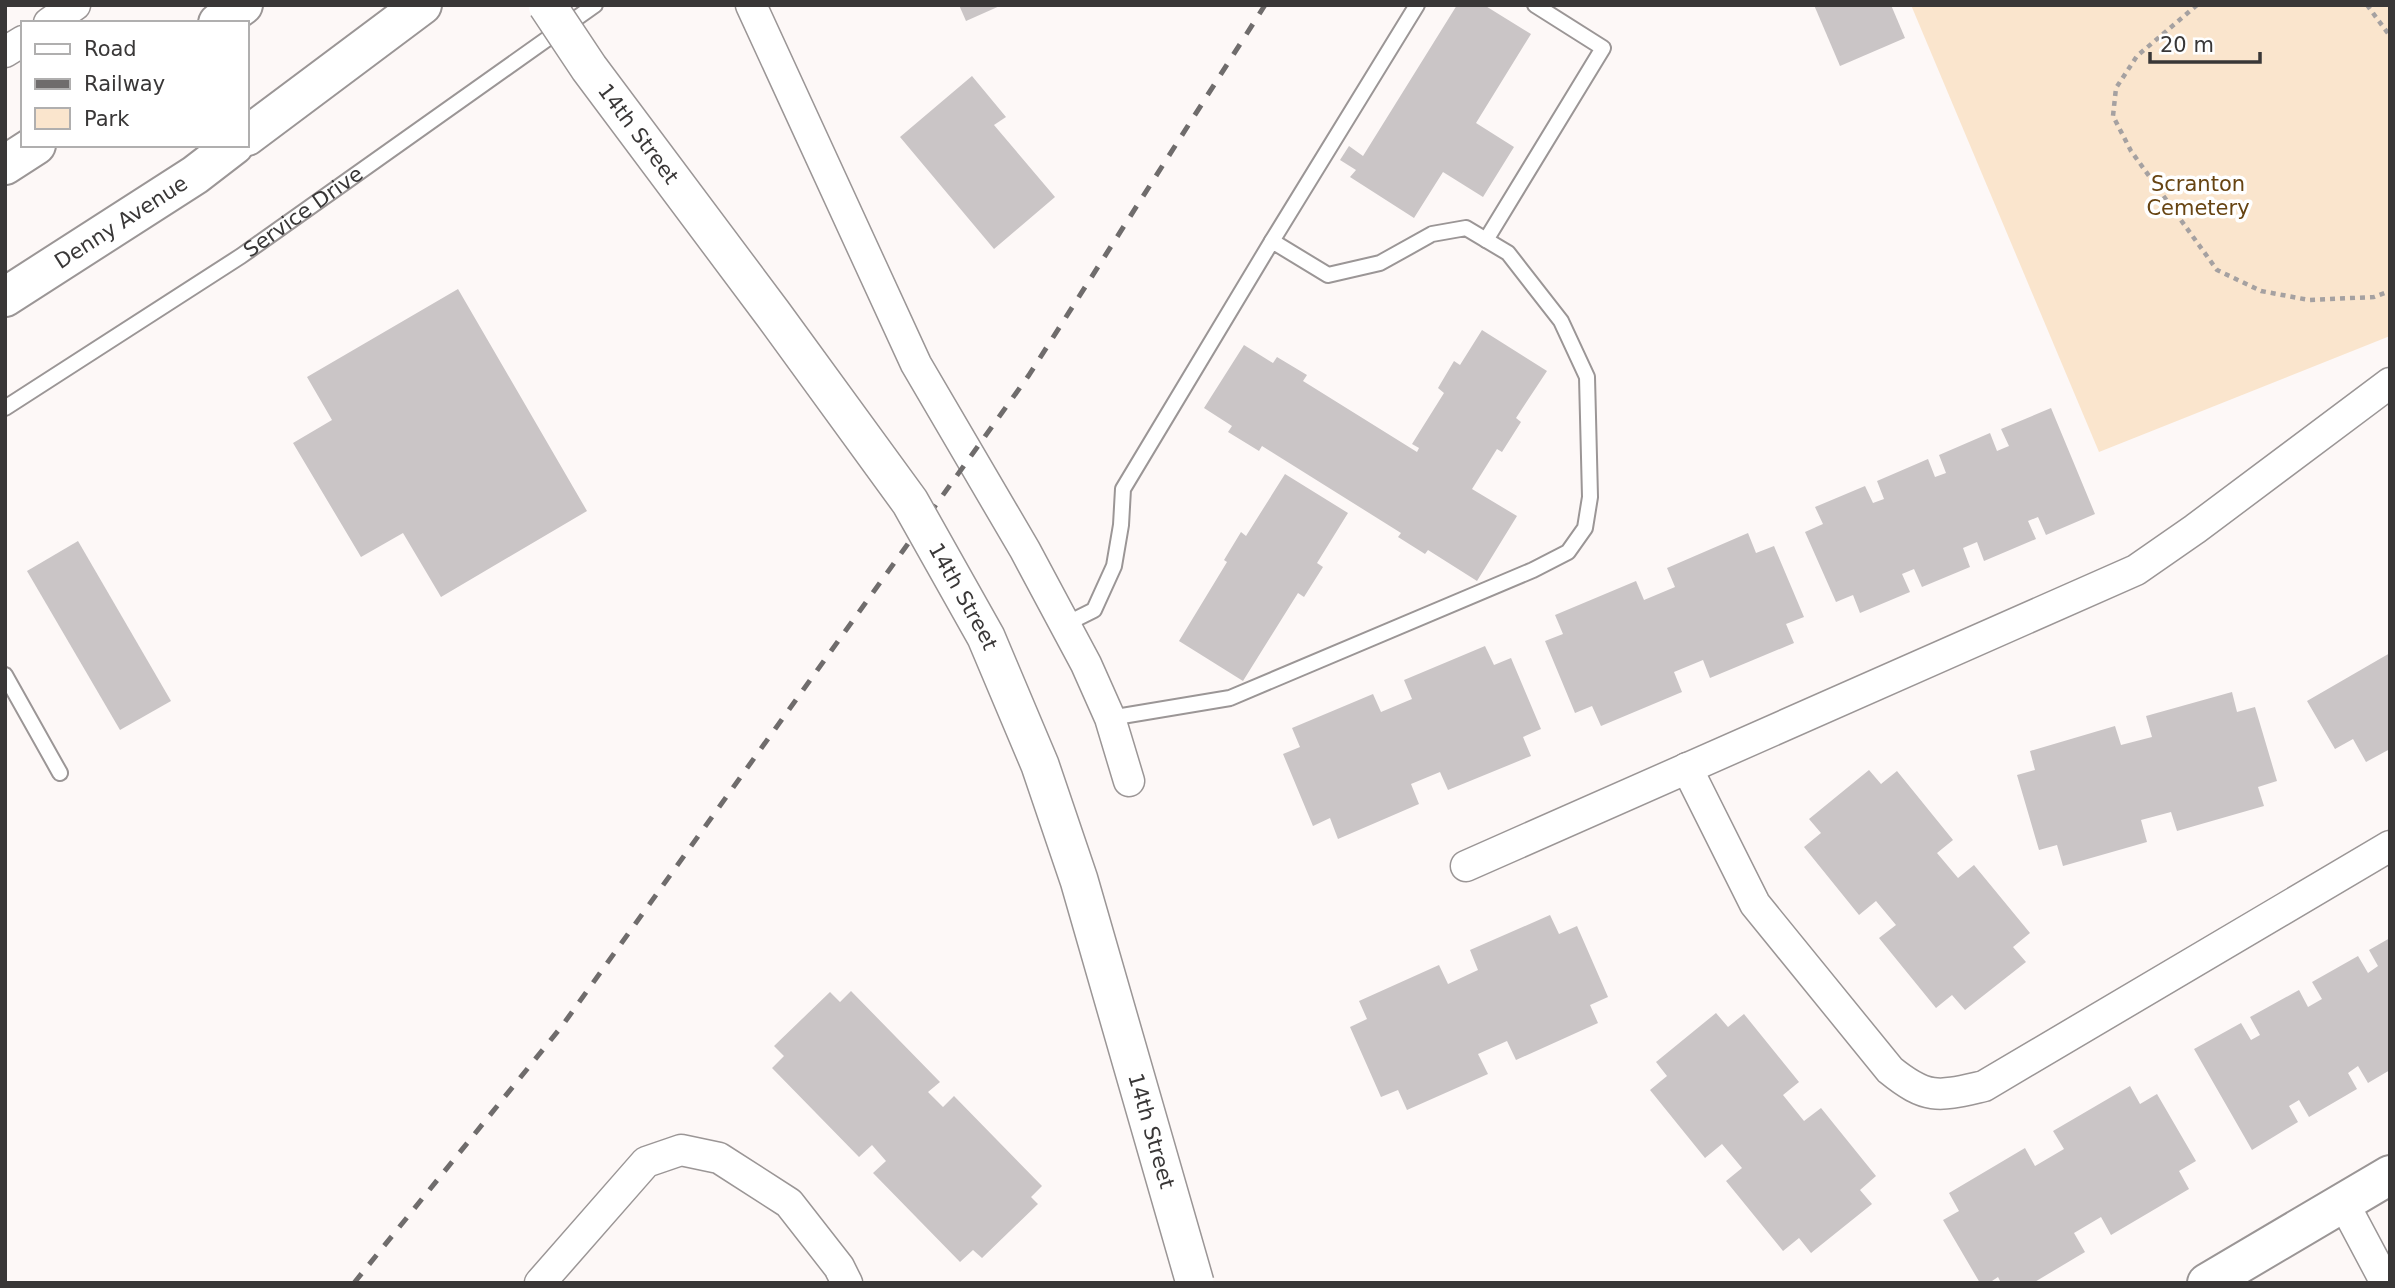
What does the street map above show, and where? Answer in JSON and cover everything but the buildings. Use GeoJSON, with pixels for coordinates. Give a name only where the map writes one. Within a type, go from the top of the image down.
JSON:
{"type":"FeatureCollection","features":[{"type":"Feature","properties":{"kind":"main road"},"geometry":{"type":"LineString","coordinates":[[221,21],[243,5]]}},
{"type":"Feature","properties":{"kind":"main road"},"geometry":{"type":"LineString","coordinates":[[248,135],[422,5]]}},
{"type":"Feature","properties":{"kind":"main road"},"geometry":{"type":"LineString","coordinates":[[5,166],[33,147]]}},
{"type":"Feature","properties":{"kind":"main road","name":"Denny Avenue"},"geometry":{"type":"LineString","coordinates":[[5,297],[195,175],[231,147]]}},
{"type":"Feature","properties":{"kind":"main road"},"geometry":{"type":"LineString","coordinates":[[2207,1283],[2390,1175]]}},
{"type":"Feature","properties":{"kind":"street"},"geometry":{"type":"LineString","coordinates":[[52,21],[75,5]]}},
{"type":"Feature","properties":{"kind":"street","name":"14th Street"},"geometry":{"type":"LineString","coordinates":[[547,5],[589,68],[910,502],[986,637],[1040,765],[1079,880],[1195,1283]]}},
{"type":"Feature","properties":{"kind":"street"},"geometry":{"type":"LineString","coordinates":[[751,5],[916,364],[1066,624],[1110,718],[1129,781]]}},
{"type":"Feature","properties":{"kind":"street"},"geometry":{"type":"LineString","coordinates":[[5,52],[21,42]]}},
{"type":"Feature","properties":{"kind":"street"},"geometry":{"type":"LineString","coordinates":[[1466,866],[2136,570],[2390,383]]}},
{"type":"Feature","properties":{"kind":"street"},"geometry":{"type":"LineString","coordinates":[[1687,768],[1755,904],[1890,1070],[1910,1087],[1941,1096],[1984,1086],[2390,846]]}},
{"type":"Feature","properties":{"kind":"street"},"geometry":{"type":"LineString","coordinates":[[540,1283],[646,1162],[681,1150],[719,1158],[789,1203],[839,1267],[847,1283]]}},
{"type":"Feature","properties":{"kind":"street"},"geometry":{"type":"LineString","coordinates":[[2343,1202],[2386,1283]]}},
{"type":"Feature","properties":{"kind":"lane","name":"Service Drive"},"geometry":{"type":"LineString","coordinates":[[5,408],[241,256],[595,5]]}},
{"type":"Feature","properties":{"kind":"lane"},"geometry":{"type":"LineString","coordinates":[[1066,624],[1094,610],[1114,566],[1121,525],[1122,489],[1417,5]]}},
{"type":"Feature","properties":{"kind":"lane"},"geometry":{"type":"LineString","coordinates":[[1486,240],[1603,48],[1535,5]]}},
{"type":"Feature","properties":{"kind":"lane"},"geometry":{"type":"LineString","coordinates":[[1110,718],[1230,698],[1533,570],[1568,552],[1586,528],[1590,497],[1587,377],[1561,321],[1508,253],[1466,228],[1432,234],[1380,263],[1328,275],[1272,241]]}},
{"type":"Feature","properties":{"kind":"lane"},"geometry":{"type":"LineString","coordinates":[[5,675],[60,773]]}},
{"type":"Feature","properties":{"kind":"path"},"geometry":{"type":"LineString","coordinates":[[2197,5],[2137,56],[2116,88],[2113,116],[2131,151],[2217,270],[2261,292],[2309,300],[2374,297],[2390,291]]}},
{"type":"Feature","properties":{"kind":"path"},"geometry":{"type":"LineString","coordinates":[[2367,5],[2390,36]]}},
{"type":"Feature","properties":{"kind":"green space","name":"Scranton Cemetery"},"geometry":{"type":"Polygon","coordinates":[[[1911,5],[2390,5],[2390,336],[2099,452],[1911,5]]]}},
{"type":"Feature","properties":{"kind":"railway"},"geometry":{"type":"LineString","coordinates":[[354,1283],[562,1026],[1029,375],[1265,5]]}}]}
